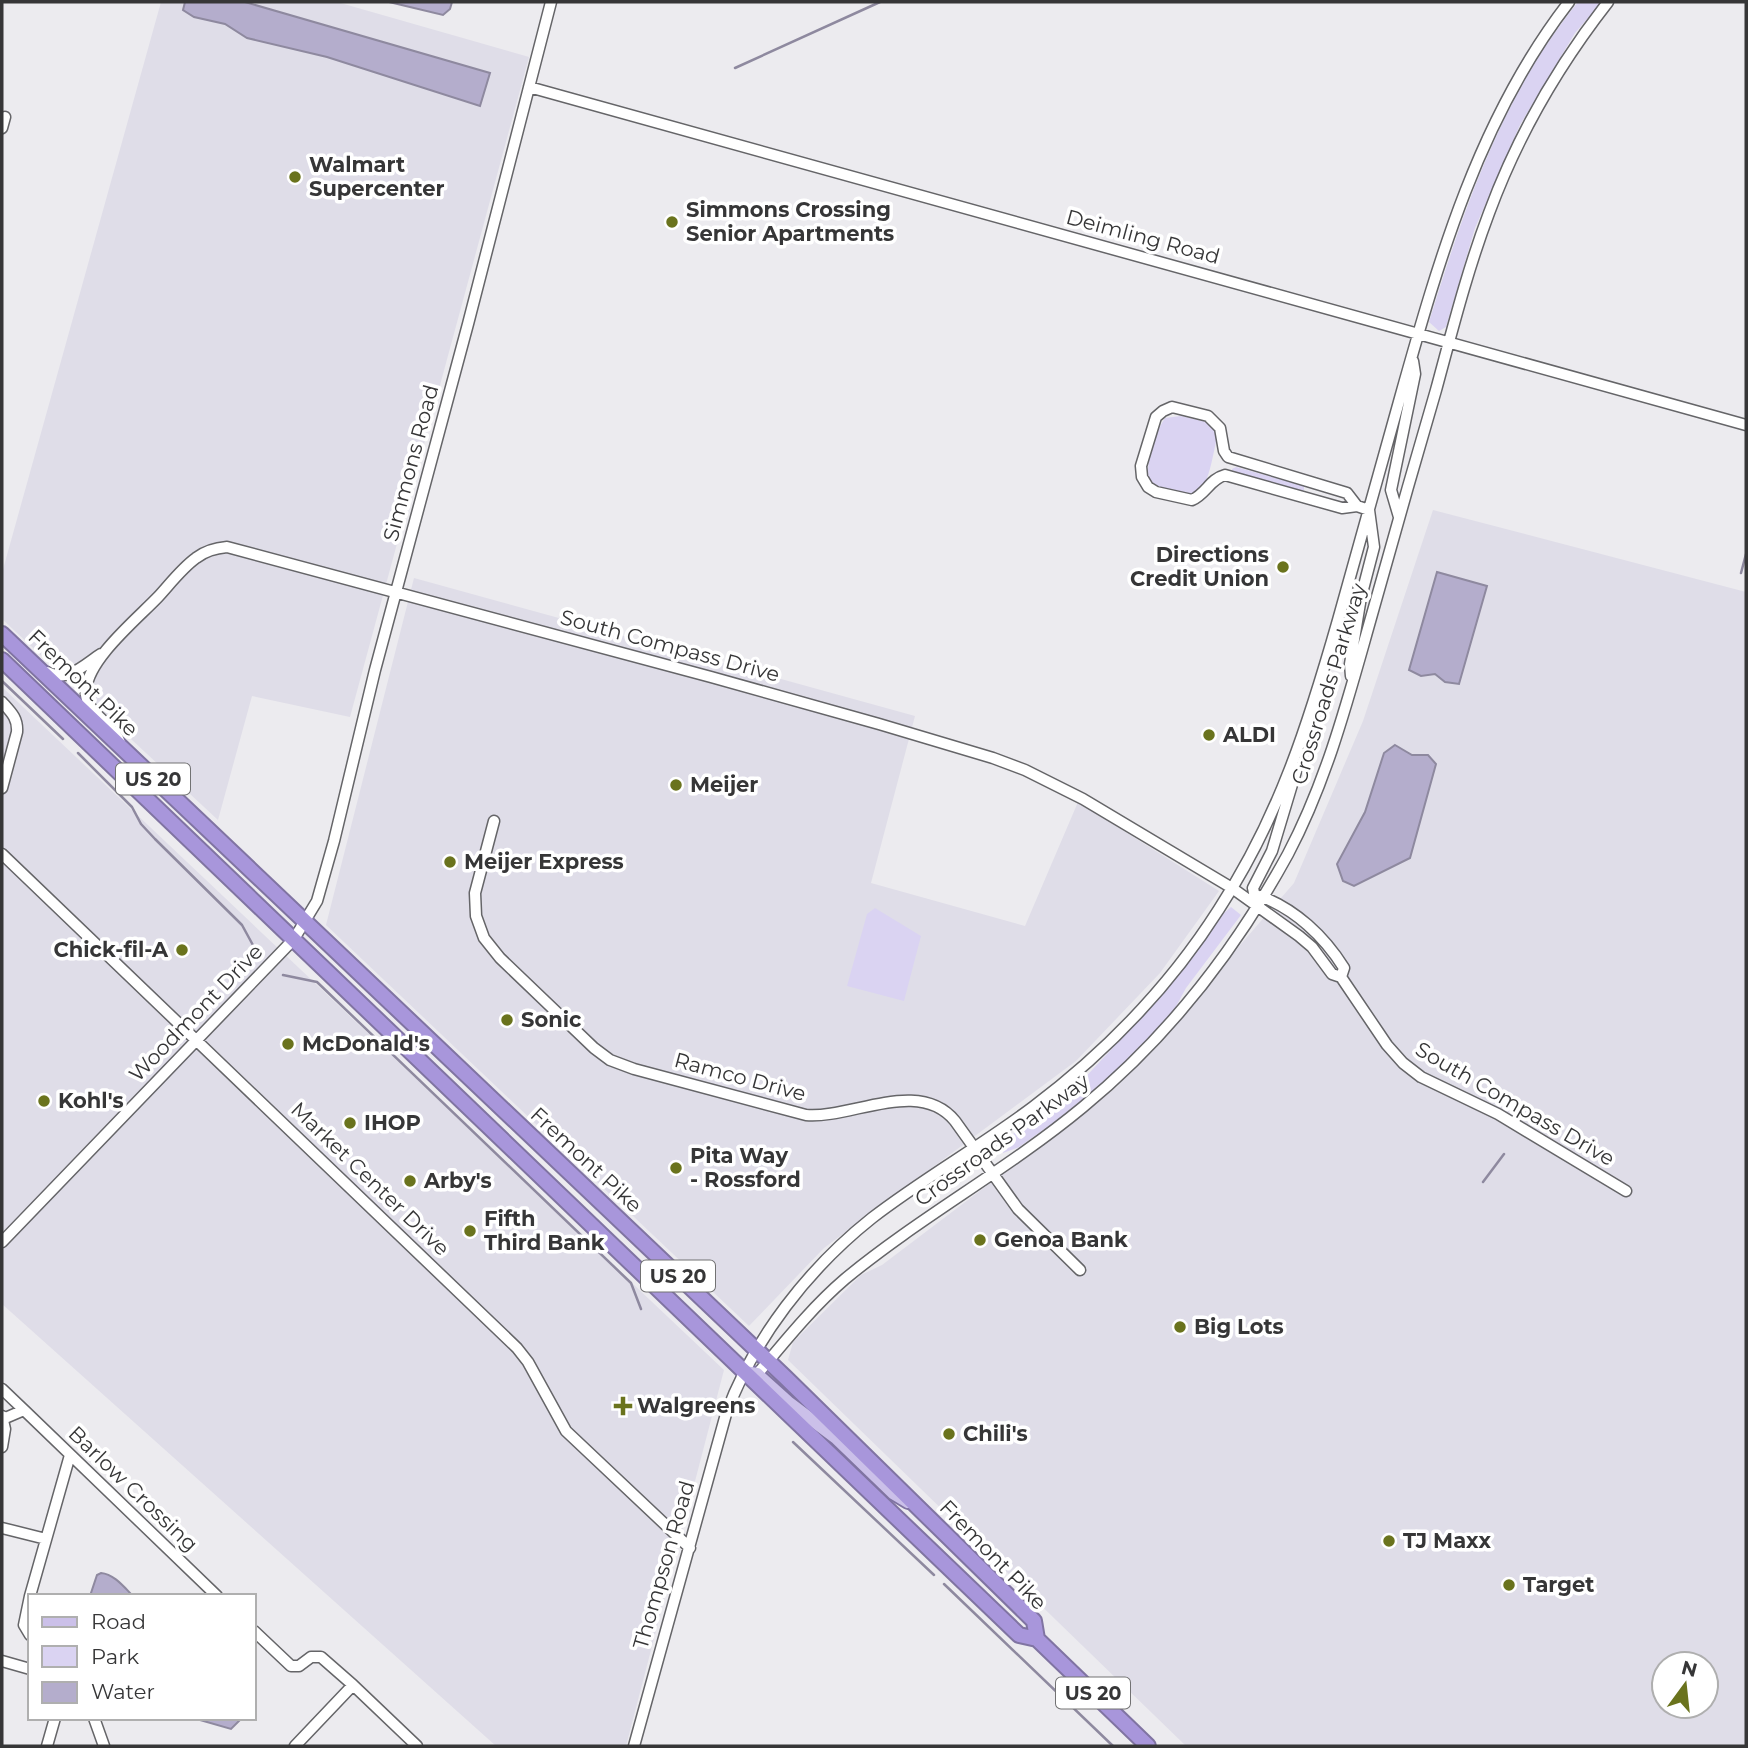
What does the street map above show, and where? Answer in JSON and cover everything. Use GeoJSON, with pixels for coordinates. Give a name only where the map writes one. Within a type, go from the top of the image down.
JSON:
{"type":"FeatureCollection","features":[{"type":"Feature","properties":{"kind":"highway","name":"Fremont Pike"},"geometry":{"type":"LineString","coordinates":[[2,634],[122,750],[300,931],[1019,1635],[1037,1639],[1034,1621],[757,1350],[485,1093],[300,931],[2,660]]}},
{"type":"Feature","properties":{"kind":"highway"},"geometry":{"type":"LineString","coordinates":[[2,643],[20,662],[40,671]]}},
{"type":"Feature","properties":{"kind":"highway","name":"US 20"},"geometry":{"type":"LineString","coordinates":[[1037,1639],[1149,1746]]}},
{"type":"Feature","properties":{"kind":"main road"},"geometry":{"type":"LineString","coordinates":[[752,1375],[836,1438],[893,1493],[920,1510]]}},
{"type":"Feature","properties":{"kind":"street","name":"Simmons Road"},"geometry":{"type":"LineString","coordinates":[[300,931],[317,901],[331,852],[396,592],[551,2]]}},
{"type":"Feature","properties":{"kind":"street","name":"Crossroads Parkway"},"geometry":{"type":"LineString","coordinates":[[757,1350],[800,1290],[847,1239],[891,1204],[1059,1087],[1120,1032],[1193,946],[1232,888],[1279,800],[1306,730],[1418,333],[1450,232],[1481,151],[1518,79],[1569,2]]}},
{"type":"Feature","properties":{"kind":"street","name":"Crossroads Parkway"},"geometry":{"type":"LineString","coordinates":[[768,1361],[840,1283],[1081,1109],[1147,1049],[1201,988],[1257,908],[1259,896],[1310,807],[1335,743],[1476,250],[1508,166],[1566,59],[1608,2]]}},
{"type":"Feature","properties":{"kind":"street","name":"Deimling Road"},"geometry":{"type":"LineString","coordinates":[[529,87],[1746,425]]}},
{"type":"Feature","properties":{"kind":"street"},"geometry":{"type":"LineString","coordinates":[[1399,518],[1391,490],[1415,374],[1412,357]]}},
{"type":"Feature","properties":{"kind":"street"},"geometry":{"type":"LineString","coordinates":[[1352,685],[1350,664],[1360,597],[1374,547],[1370,510],[1357,506],[1342,508],[1226,475],[1215,479],[1197,498],[1186,500],[1156,492],[1148,487],[1142,477],[1141,466],[1156,417],[1167,408],[1178,407],[1212,418],[1220,428],[1224,451],[1234,460],[1347,493],[1357,506]]}},
{"type":"Feature","properties":{"kind":"street"},"geometry":{"type":"LineString","coordinates":[[1309,498],[1313,483]]}},
{"type":"Feature","properties":{"kind":"street","name":"South Compass Drive"},"geometry":{"type":"LineString","coordinates":[[122,750],[115,731],[93,710],[86,697],[89,678],[107,650],[191,561],[220,547],[248,551],[800,702],[993,758],[1055,783],[1232,888],[1299,936],[1312,947],[1332,974],[1341,976],[1387,1045],[1403,1063],[1430,1082],[1497,1114],[1626,1191]]}},
{"type":"Feature","properties":{"kind":"street","name":"South Compass Drive"},"geometry":{"type":"LineString","coordinates":[[40,671],[54,676],[68,676],[107,650]]}},
{"type":"Feature","properties":{"kind":"street"},"geometry":{"type":"LineString","coordinates":[[2,702],[18,722],[2,788]]}},
{"type":"Feature","properties":{"kind":"street"},"geometry":{"type":"LineString","coordinates":[[1259,896],[1253,888],[1272,851],[1293,785],[1306,730]]}},
{"type":"Feature","properties":{"kind":"street","name":"Ramco Drive"},"geometry":{"type":"LineString","coordinates":[[494,821],[475,893],[476,916],[484,938],[500,958],[602,1055],[634,1069],[806,1115],[820,1115],[866,1105],[929,1103],[947,1112],[1018,1209],[1080,1270]]}},
{"type":"Feature","properties":{"kind":"street","name":"Market Center Drive"},"geometry":{"type":"LineString","coordinates":[[2,854],[517,1348],[528,1362],[566,1431],[690,1548]]}},
{"type":"Feature","properties":{"kind":"street","name":"South Compass Drive"},"geometry":{"type":"LineString","coordinates":[[1232,888],[1259,896],[1307,924],[1332,948],[1344,968],[1341,976]]}},
{"type":"Feature","properties":{"kind":"street","name":"Woodmont Drive"},"geometry":{"type":"LineString","coordinates":[[2,1242],[300,931]]}},
{"type":"Feature","properties":{"kind":"street","name":"Thompson Road"},"geometry":{"type":"LineString","coordinates":[[752,1375],[757,1350]]}},
{"type":"Feature","properties":{"kind":"street","name":"Thompson Road"},"geometry":{"type":"LineString","coordinates":[[634,1746],[733,1395],[768,1361]]}},
{"type":"Feature","properties":{"kind":"street","name":"Barlow Crossing"},"geometry":{"type":"LineString","coordinates":[[2,1389],[215,1594]]}},
{"type":"Feature","properties":{"kind":"street"},"geometry":{"type":"LineString","coordinates":[[2,1447],[5,1429],[2,1418],[24,1410]]}},
{"type":"Feature","properties":{"kind":"street"},"geometry":{"type":"LineString","coordinates":[[31,1594],[70,1455]]}},
{"type":"Feature","properties":{"kind":"street"},"geometry":{"type":"LineString","coordinates":[[2,1528],[46,1539]]}},
{"type":"Feature","properties":{"kind":"street"},"geometry":{"type":"LineString","coordinates":[[28,1606],[24,1625],[28,1632]]}},
{"type":"Feature","properties":{"kind":"street"},"geometry":{"type":"LineString","coordinates":[[256,1634],[291,1666],[299,1666],[312,1657],[321,1657],[417,1746]]}},
{"type":"Feature","properties":{"kind":"street"},"geometry":{"type":"LineString","coordinates":[[2,1661],[28,1668]]}},
{"type":"Feature","properties":{"kind":"street"},"geometry":{"type":"LineString","coordinates":[[295,1746],[353,1685]]}},
{"type":"Feature","properties":{"kind":"street"},"geometry":{"type":"LineString","coordinates":[[47,1746],[54,1720]]}},
{"type":"Feature","properties":{"kind":"street"},"geometry":{"type":"LineString","coordinates":[[95,1720],[104,1746]]}},
{"type":"Feature","properties":{"kind":"shaded area"},"geometry":{"type":"Polygon","coordinates":[[[161,2],[337,2],[529,57],[350,717],[252,696],[218,820],[2,619],[2,573],[161,2]]]}},
{"type":"Feature","properties":{"kind":"shaded area"},"geometry":{"type":"Polygon","coordinates":[[[1433,510],[1746,592],[1746,1746],[1186,1746],[788,1360],[793,1342],[861,1275],[882,1265],[1117,1087],[1294,883],[1363,721],[1433,510]]]}},
{"type":"Feature","properties":{"kind":"shaded area"},"geometry":{"type":"Polygon","coordinates":[[[414,578],[915,716],[871,883],[1025,926],[1078,802],[1219,891],[1160,973],[1076,1061],[824,1248],[749,1326],[326,925],[414,578]]]}},
{"type":"Feature","properties":{"kind":"shaded area"},"geometry":{"type":"Polygon","coordinates":[[[2,687],[724,1370],[626,1746],[496,1746],[2,1304],[2,687]]]}},
{"type":"Feature","properties":{"kind":"green space"},"geometry":{"type":"Polygon","coordinates":[[[1578,2],[1602,2],[1575,33],[1520,125],[1475,228],[1446,327],[1439,331],[1429,322],[1456,237],[1488,154],[1528,75],[1578,2]]]}},
{"type":"Feature","properties":{"kind":"green space"},"geometry":{"type":"Polygon","coordinates":[[[1181,416],[1207,422],[1217,430],[1217,438],[1203,486],[1199,491],[1176,494],[1154,485],[1148,475],[1148,467],[1155,439],[1165,418],[1181,416]]]}},
{"type":"Feature","properties":{"kind":"green space"},"geometry":{"type":"Polygon","coordinates":[[[1236,467],[1304,486],[1304,490],[1301,493],[1233,473],[1232,469],[1236,467]]]}},
{"type":"Feature","properties":{"kind":"green space"},"geometry":{"type":"Polygon","coordinates":[[[1231,907],[1241,915],[1186,988],[1173,1012],[1109,1078],[1019,1147],[1003,1153],[1000,1144],[1078,1085],[1166,991],[1231,907]]]}},
{"type":"Feature","properties":{"kind":"green space"},"geometry":{"type":"Polygon","coordinates":[[[875,908],[921,936],[904,1001],[847,986],[867,914],[875,908]]]}},
{"type":"Feature","properties":{"kind":"water"},"geometry":{"type":"Polygon","coordinates":[[[185,2],[245,2],[490,73],[480,106],[327,57],[247,38],[225,24],[194,17],[183,10],[185,2]]]}},
{"type":"Feature","properties":{"kind":"water"},"geometry":{"type":"Polygon","coordinates":[[[389,2],[452,2],[450,9],[443,15],[389,2]]]}},
{"type":"Feature","properties":{"kind":"water"},"geometry":{"type":"Polygon","coordinates":[[[1437,572],[1487,586],[1459,684],[1445,682],[1435,674],[1421,676],[1409,670],[1437,572]]]}},
{"type":"Feature","properties":{"kind":"water"},"geometry":{"type":"Polygon","coordinates":[[[1395,745],[1412,755],[1428,755],[1436,764],[1410,858],[1354,886],[1343,881],[1337,864],[1365,812],[1384,753],[1395,745]]]}},
{"type":"Feature","properties":{"kind":"water"},"geometry":{"type":"Polygon","coordinates":[[[101,1573],[114,1578],[131,1594],[91,1594],[97,1575],[101,1573]]]}},
{"type":"Feature","properties":{"kind":"water"},"geometry":{"type":"Polygon","coordinates":[[[200,1720],[240,1720],[231,1729],[200,1720]]]}},
{"type":"Feature","properties":{"kind":"waterway"},"geometry":{"type":"LineString","coordinates":[[735,68],[880,2]]}},
{"type":"Feature","properties":{"kind":"waterway"},"geometry":{"type":"LineString","coordinates":[[1741,573],[1746,554]]}},
{"type":"Feature","properties":{"kind":"waterway"},"geometry":{"type":"LineString","coordinates":[[2,681],[63,739]]}},
{"type":"Feature","properties":{"kind":"waterway"},"geometry":{"type":"LineString","coordinates":[[78,753],[132,807],[141,824],[155,839],[242,925],[254,947]]}},
{"type":"Feature","properties":{"kind":"waterway"},"geometry":{"type":"LineString","coordinates":[[283,975],[317,982],[631,1283],[641,1309]]}},
{"type":"Feature","properties":{"kind":"waterway"},"geometry":{"type":"LineString","coordinates":[[1483,1182],[1504,1154]]}},
{"type":"Feature","properties":{"kind":"waterway"},"geometry":{"type":"LineString","coordinates":[[793,1442],[934,1575]]}},
{"type":"Feature","properties":{"kind":"waterway"},"geometry":{"type":"LineString","coordinates":[[944,1584],[1113,1746]]}},
{"type":"Feature","properties":{"kind":"place","name":"Walmart Supercenter"},"geometry":{"type":"Point","coordinates":[295,177]}},
{"type":"Feature","properties":{"kind":"place","name":"Simmons Crossing Senior Apartments"},"geometry":{"type":"Point","coordinates":[672,222]}},
{"type":"Feature","properties":{"kind":"place","name":"Directions Credit Union"},"geometry":{"type":"Point","coordinates":[1283,567]}},
{"type":"Feature","properties":{"kind":"place","name":"ALDI"},"geometry":{"type":"Point","coordinates":[1209,735]}},
{"type":"Feature","properties":{"kind":"place","name":"Meijer"},"geometry":{"type":"Point","coordinates":[676,785]}},
{"type":"Feature","properties":{"kind":"place","name":"Meijer Express"},"geometry":{"type":"Point","coordinates":[450,862]}},
{"type":"Feature","properties":{"kind":"place","name":"Chick-fil-A"},"geometry":{"type":"Point","coordinates":[182,950]}},
{"type":"Feature","properties":{"kind":"place","name":"Sonic"},"geometry":{"type":"Point","coordinates":[507,1020]}},
{"type":"Feature","properties":{"kind":"place","name":"McDonald's"},"geometry":{"type":"Point","coordinates":[288,1044]}},
{"type":"Feature","properties":{"kind":"place","name":"Kohl's"},"geometry":{"type":"Point","coordinates":[44,1101]}},
{"type":"Feature","properties":{"kind":"place","name":"IHOP"},"geometry":{"type":"Point","coordinates":[350,1123]}},
{"type":"Feature","properties":{"kind":"place","name":"Pita Way - Rossford"},"geometry":{"type":"Point","coordinates":[676,1168]}},
{"type":"Feature","properties":{"kind":"place","name":"Arby's"},"geometry":{"type":"Point","coordinates":[410,1181]}},
{"type":"Feature","properties":{"kind":"place","name":"Fifth Third Bank"},"geometry":{"type":"Point","coordinates":[470,1231]}},
{"type":"Feature","properties":{"kind":"place","name":"Genoa Bank"},"geometry":{"type":"Point","coordinates":[980,1240]}},
{"type":"Feature","properties":{"kind":"place","name":"Big Lots"},"geometry":{"type":"Point","coordinates":[1180,1327]}},
{"type":"Feature","properties":{"kind":"place","name":"Walgreens"},"geometry":{"type":"Point","coordinates":[623,1406]}},
{"type":"Feature","properties":{"kind":"place","name":"Chili's"},"geometry":{"type":"Point","coordinates":[949,1434]}},
{"type":"Feature","properties":{"kind":"place","name":"TJ Maxx"},"geometry":{"type":"Point","coordinates":[1389,1541]}},
{"type":"Feature","properties":{"kind":"place","name":"Target"},"geometry":{"type":"Point","coordinates":[1509,1585]}}]}
